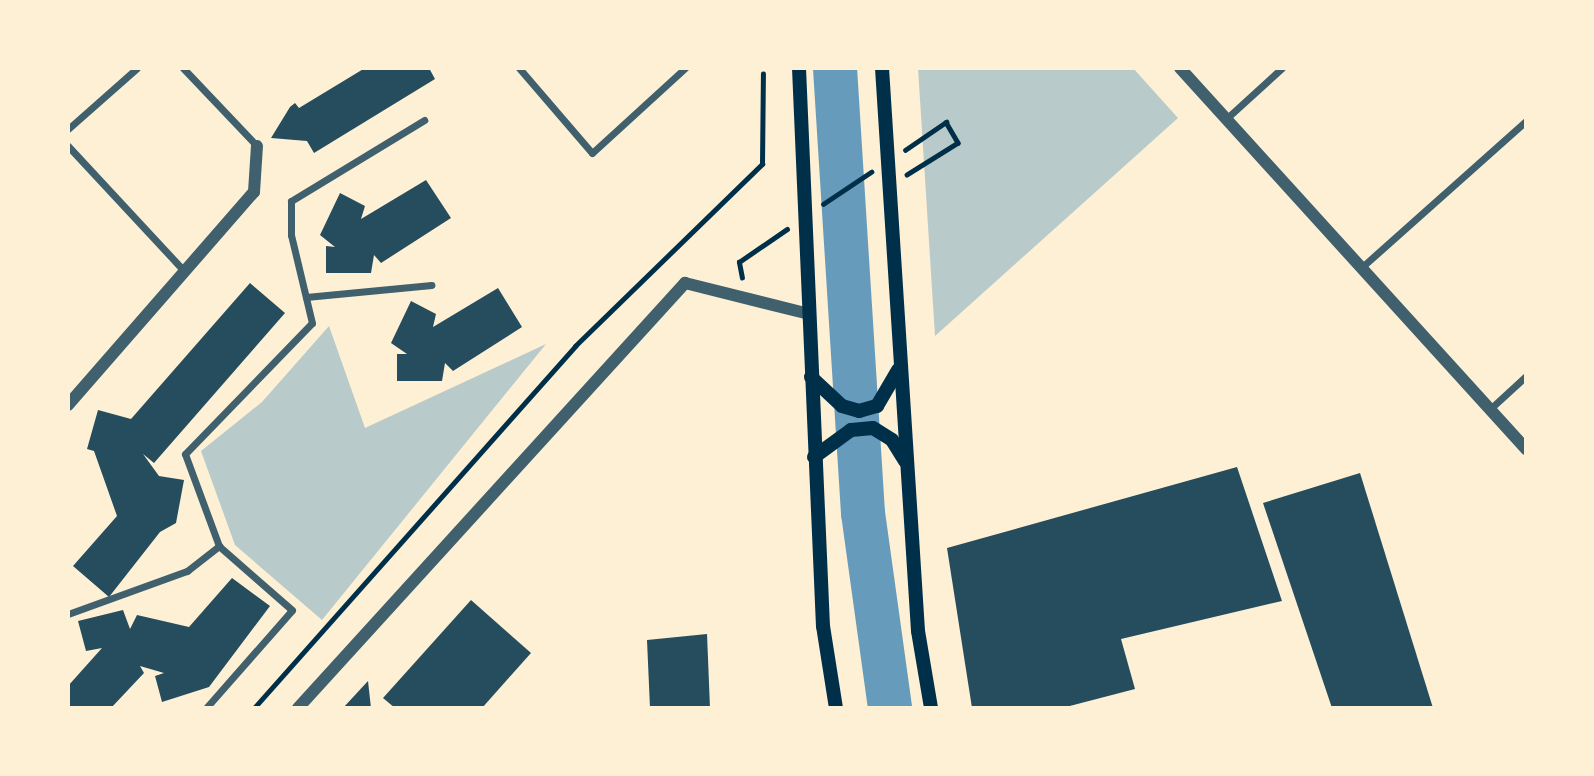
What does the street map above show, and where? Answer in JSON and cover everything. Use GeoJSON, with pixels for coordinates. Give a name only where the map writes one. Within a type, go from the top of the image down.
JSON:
{"type":"FeatureCollection","features":[{"type":"Feature","properties":{"kind":"main road"},"geometry":{"type":"LineString","coordinates":[[799,68],[823,626],[836,708]]}},
{"type":"Feature","properties":{"kind":"main road"},"geometry":{"type":"LineString","coordinates":[[882,68],[905,463],[931,708]]}},
{"type":"Feature","properties":{"kind":"main road"},"geometry":{"type":"LineString","coordinates":[[811,377],[842,406],[859,411],[877,406],[899,366]]}},
{"type":"Feature","properties":{"kind":"main road"},"geometry":{"type":"LineString","coordinates":[[814,457],[851,430],[873,428],[891,440],[905,463]]}},
{"type":"Feature","properties":{"kind":"street"},"geometry":{"type":"LineString","coordinates":[[68,129],[136,68]]}},
{"type":"Feature","properties":{"kind":"street"},"geometry":{"type":"LineString","coordinates":[[68,405],[254,192],[257,146],[183,68]]}},
{"type":"Feature","properties":{"kind":"street"},"geometry":{"type":"LineString","coordinates":[[519,68],[592,153],[685,68]]}},
{"type":"Feature","properties":{"kind":"street"},"geometry":{"type":"LineString","coordinates":[[1180,68],[1526,449]]}},
{"type":"Feature","properties":{"kind":"street"},"geometry":{"type":"LineString","coordinates":[[1227,118],[1282,68]]}},
{"type":"Feature","properties":{"kind":"street"},"geometry":{"type":"LineString","coordinates":[[206,708],[292,610],[219,546],[185,454],[312,323],[291,235],[291,201],[424,121]]}},
{"type":"Feature","properties":{"kind":"street"},"geometry":{"type":"LineString","coordinates":[[1362,267],[1526,121]]}},
{"type":"Feature","properties":{"kind":"street"},"geometry":{"type":"LineString","coordinates":[[68,146],[185,272]]}},
{"type":"Feature","properties":{"kind":"street"},"geometry":{"type":"LineString","coordinates":[[298,708],[685,283],[809,314]]}},
{"type":"Feature","properties":{"kind":"street"},"geometry":{"type":"LineString","coordinates":[[306,297],[431,285]]}},
{"type":"Feature","properties":{"kind":"street"},"geometry":{"type":"LineString","coordinates":[[1490,409],[1526,376]]}},
{"type":"Feature","properties":{"kind":"street"},"geometry":{"type":"LineString","coordinates":[[68,614],[187,571],[219,546]]}},
{"type":"Feature","properties":{"kind":"path"},"geometry":{"type":"LineString","coordinates":[[254,708],[575,346],[762,164],[763,74]]}},
{"type":"Feature","properties":{"kind":"path"},"geometry":{"type":"LineString","coordinates":[[888,186],[958,143],[946,122],[901,152]]}},
{"type":"Feature","properties":{"kind":"path"},"geometry":{"type":"LineString","coordinates":[[811,212],[879,167]]}},
{"type":"Feature","properties":{"kind":"path"},"geometry":{"type":"LineString","coordinates":[[739,262],[800,219]]}},
{"type":"Feature","properties":{"kind":"shaded area"},"geometry":{"type":"Polygon","coordinates":[[[918,68],[1133,68],[1178,118],[935,336],[918,68]]]}},
{"type":"Feature","properties":{"kind":"shaded area"},"geometry":{"type":"Polygon","coordinates":[[[329,326],[365,428],[546,344],[322,620],[235,545],[201,451],[262,402],[329,326]]]}},
{"type":"Feature","properties":{"kind":"building"},"geometry":{"type":"Polygon","coordinates":[[[365,68],[429,68],[435,79],[314,153],[307,141],[271,138],[295,103],[299,108],[365,68]]]}},
{"type":"Feature","properties":{"kind":"building"},"geometry":{"type":"Polygon","coordinates":[[[426,180],[451,218],[381,263],[374,255],[371,273],[326,273],[326,246],[335,247],[320,235],[340,193],[365,206],[361,219],[426,180]]]}},
{"type":"Feature","properties":{"kind":"building"},"geometry":{"type":"Polygon","coordinates":[[[250,283],[285,313],[154,463],[143,454],[159,476],[184,480],[176,523],[160,532],[109,597],[73,566],[117,516],[94,451],[87,449],[98,410],[131,419],[250,283]]]}},
{"type":"Feature","properties":{"kind":"building"},"geometry":{"type":"Polygon","coordinates":[[[498,288],[522,327],[453,371],[445,363],[442,381],[397,381],[397,354],[407,354],[391,343],[411,301],[436,314],[433,327],[498,288]]]}},
{"type":"Feature","properties":{"kind":"building"},"geometry":{"type":"Polygon","coordinates":[[[1237,467],[1282,601],[1121,639],[1135,689],[1062,708],[972,708],[947,548],[1237,467]]]}},
{"type":"Feature","properties":{"kind":"building"},"geometry":{"type":"Polygon","coordinates":[[[1360,473],[1433,708],[1332,708],[1263,503],[1360,473]]]}},
{"type":"Feature","properties":{"kind":"building"},"geometry":{"type":"Polygon","coordinates":[[[232,578],[270,606],[209,687],[162,702],[155,676],[164,673],[140,666],[144,673],[111,708],[68,708],[68,686],[102,648],[86,651],[78,621],[123,610],[130,629],[137,615],[189,627],[232,578]]]}},
{"type":"Feature","properties":{"kind":"building"},"geometry":{"type":"Polygon","coordinates":[[[471,600],[531,653],[482,708],[395,708],[383,698],[471,600]]]}},
{"type":"Feature","properties":{"kind":"building"},"geometry":{"type":"Polygon","coordinates":[[[707,634],[710,708],[650,708],[647,640],[707,634]]]}},
{"type":"Feature","properties":{"kind":"building"},"geometry":{"type":"Polygon","coordinates":[[[368,681],[371,708],[343,708],[368,681]]]}},
{"type":"Feature","properties":{"kind":"waterway"},"geometry":{"type":"LineString","coordinates":[[835,68],[863,513],[890,708]]}}]}
